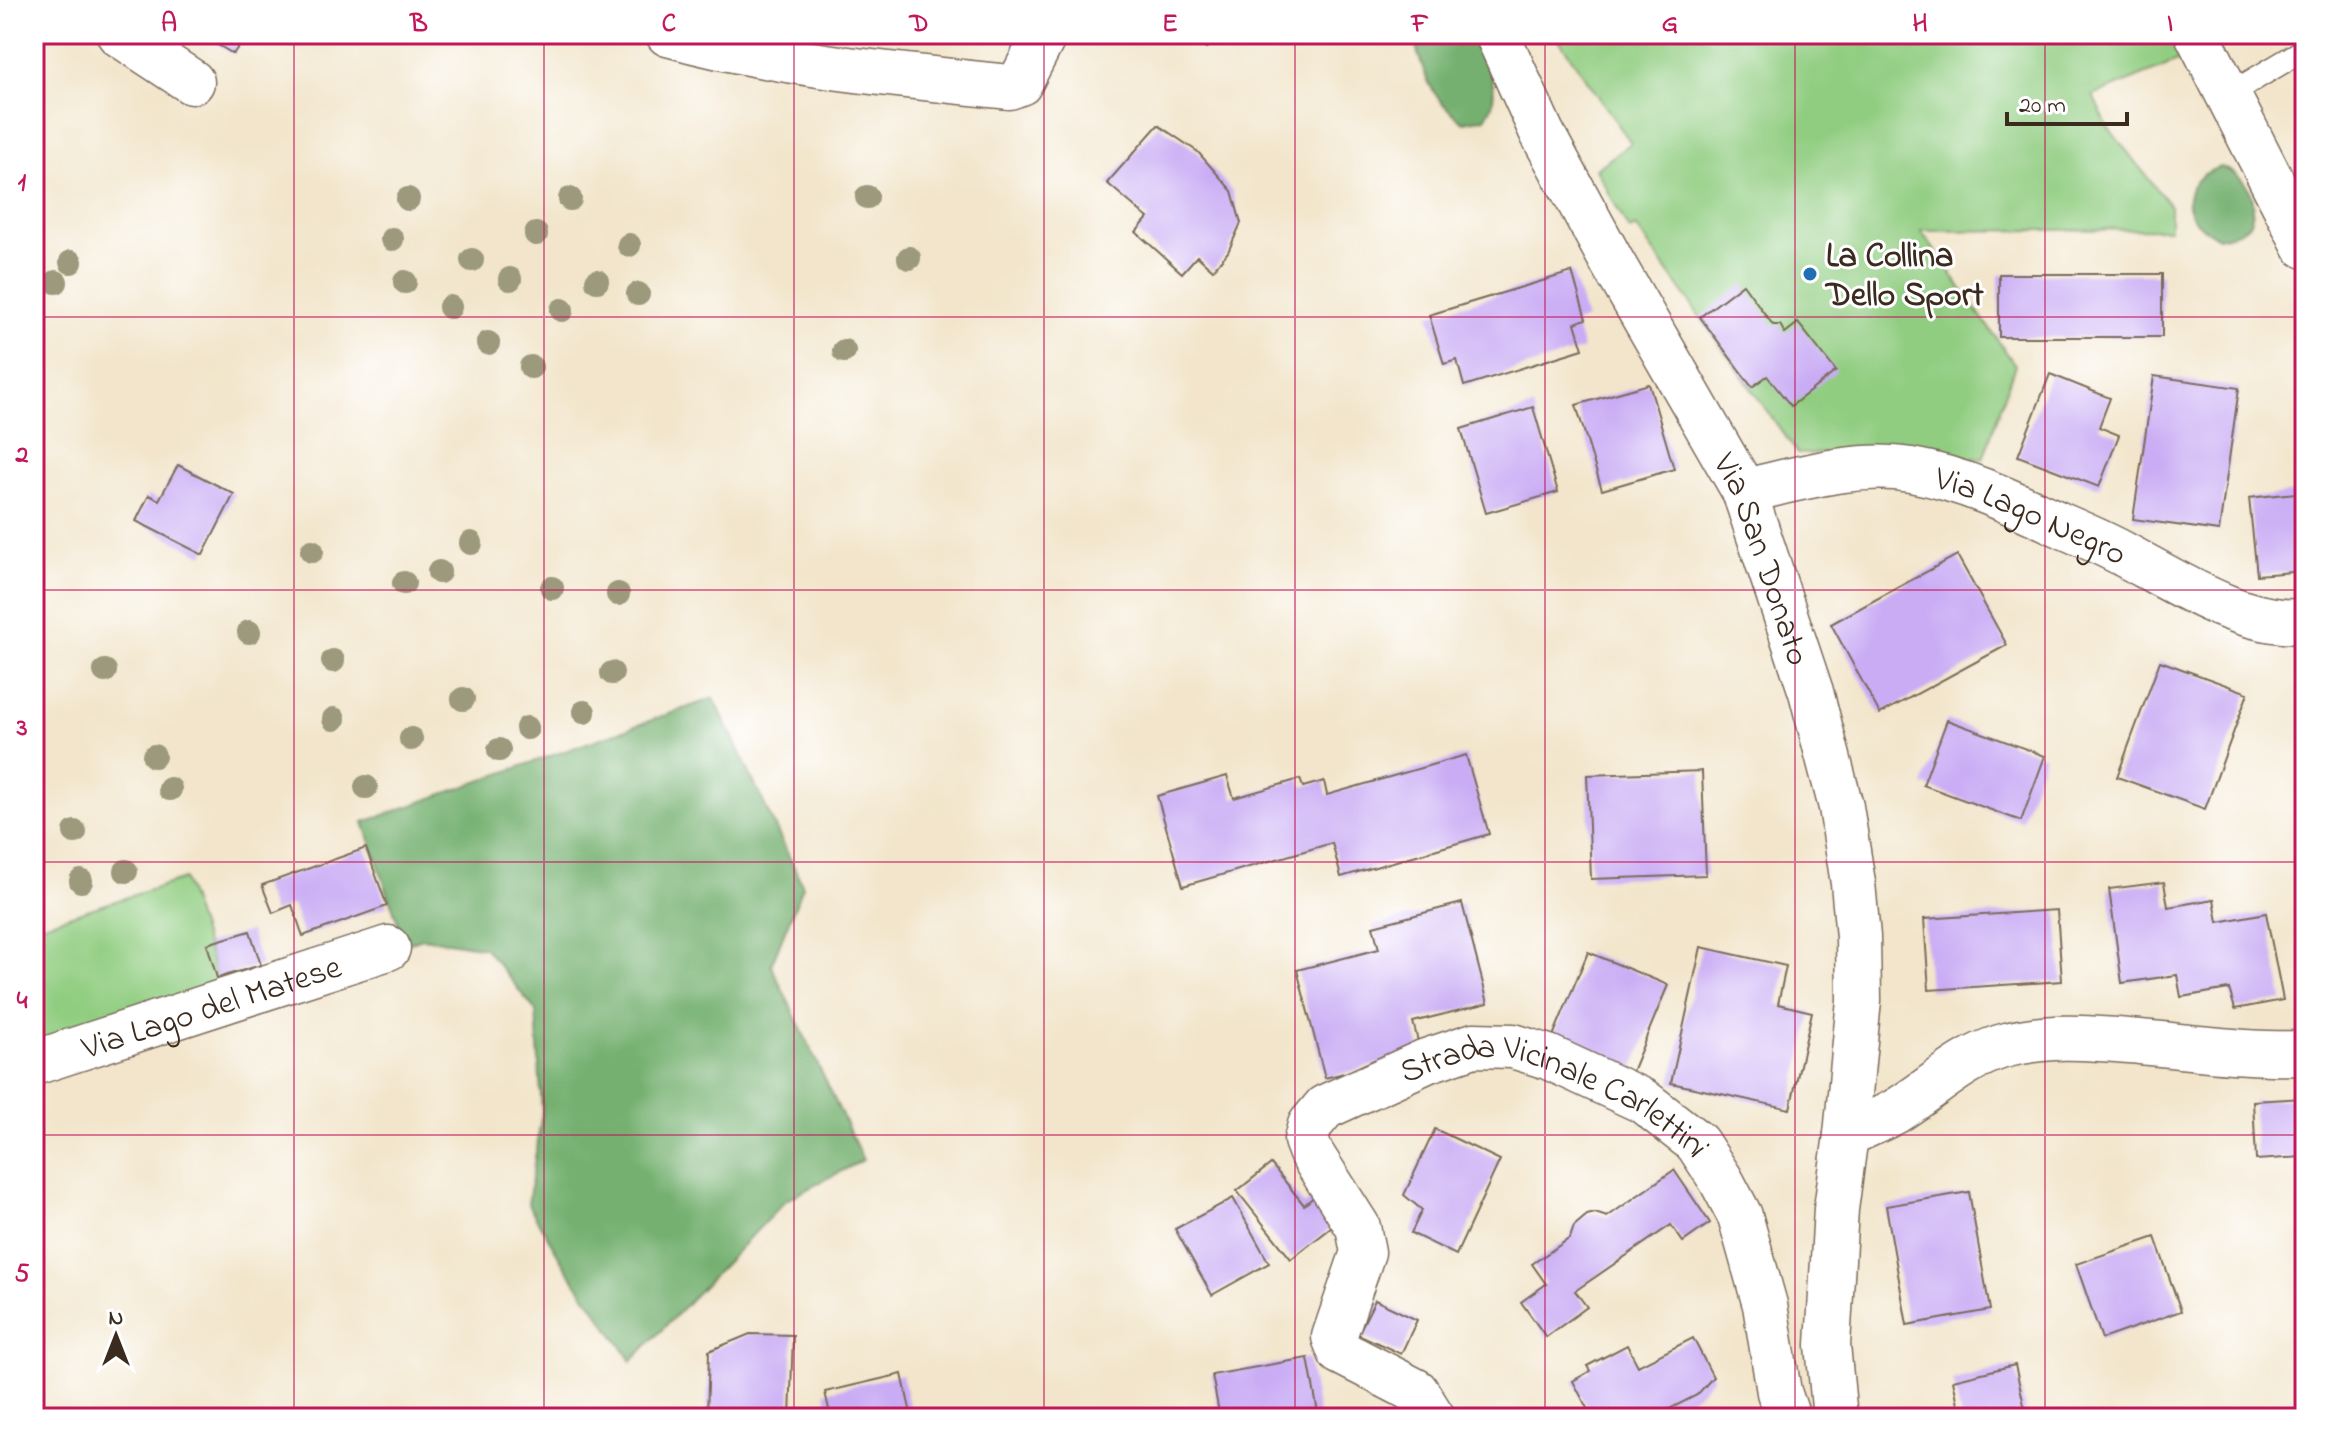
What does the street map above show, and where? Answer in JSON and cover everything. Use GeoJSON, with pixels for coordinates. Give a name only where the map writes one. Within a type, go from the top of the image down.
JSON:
{"type":"FeatureCollection","features":[{"type":"Feature","properties":{"kind":"street"},"geometry":{"type":"LineString","coordinates":[[119,34],[192,82]]}},
{"type":"Feature","properties":{"kind":"street"},"geometry":{"type":"LineString","coordinates":[[668,34],[719,48],[866,72],[1009,87],[1020,83],[1045,34]]}},
{"type":"Feature","properties":{"kind":"street","name":"Via San Donato"},"geometry":{"type":"LineString","coordinates":[[1497,34],[1549,146],[1744,491],[1811,692],[1841,807],[1853,883],[1859,984],[1846,1135],[1836,1209],[1828,1345],[1835,1418]]}},
{"type":"Feature","properties":{"kind":"street"},"geometry":{"type":"LineString","coordinates":[[2197,34],[2305,246]]}},
{"type":"Feature","properties":{"kind":"street","name":"Via Lago Negro"},"geometry":{"type":"LineString","coordinates":[[1744,491],[1859,467],[1911,470],[2001,496],[2123,553],[2236,612],[2293,622],[2305,621]]}},
{"type":"Feature","properties":{"kind":"street","name":"Via Lago del Matese"},"geometry":{"type":"LineString","coordinates":[[34,1063],[388,948]]}},
{"type":"Feature","properties":{"kind":"street"},"geometry":{"type":"LineString","coordinates":[[1846,1135],[1896,1111],[1970,1061],[1998,1048],[2030,1040],[2085,1037],[2267,1054],[2305,1053]]}},
{"type":"Feature","properties":{"kind":"street","name":"Strada Vicinale Carlettini"},"geometry":{"type":"LineString","coordinates":[[1433,1418],[1416,1391],[1340,1352],[1334,1337],[1363,1252],[1358,1227],[1306,1140],[1310,1125],[1325,1107],[1426,1061],[1474,1045],[1513,1046],[1548,1057],[1643,1101],[1697,1143],[1740,1216],[1765,1305],[1779,1392],[1788,1418]]}},
{"type":"Feature","properties":{"kind":"lane"},"geometry":{"type":"LineString","coordinates":[[2228,95],[2305,49]]}},
{"type":"Feature","properties":{"kind":"green space"},"geometry":{"type":"Polygon","coordinates":[[[1415,34],[1468,34],[1483,56],[1493,82],[1493,102],[1485,118],[1464,122],[1441,102],[1423,70],[1415,34]]]}},
{"type":"Feature","properties":{"kind":"green space","name":"La Collina Dello Sport"},"geometry":{"type":"Polygon","coordinates":[[[1555,34],[2173,34],[2185,58],[2093,96],[2108,127],[2170,206],[2170,229],[1921,231],[2015,365],[1983,459],[1911,451],[1798,454],[1636,227],[1629,230],[1596,169],[1631,143],[1555,34]]]}},
{"type":"Feature","properties":{"kind":"green space"},"geometry":{"type":"Polygon","coordinates":[[[2221,167],[2235,174],[2246,185],[2253,206],[2251,220],[2246,227],[2218,237],[2194,218],[2188,200],[2194,183],[2221,167]]]}},
{"type":"Feature","properties":{"kind":"green space"},"geometry":{"type":"Polygon","coordinates":[[[714,698],[803,886],[771,965],[863,1160],[786,1200],[632,1361],[566,1268],[528,1204],[542,1112],[536,1011],[485,948],[423,938],[405,944],[364,822],[714,698]]]}},
{"type":"Feature","properties":{"kind":"green space"},"geometry":{"type":"Polygon","coordinates":[[[184,879],[223,995],[46,1052],[34,1016],[34,927],[184,879]]]}},
{"type":"Feature","properties":{"kind":"building"},"geometry":{"type":"Polygon","coordinates":[[[200,34],[248,34],[233,54],[200,34]]]}},
{"type":"Feature","properties":{"kind":"building"},"geometry":{"type":"Polygon","coordinates":[[[1198,34],[1230,34],[1206,48],[1198,34]]]}},
{"type":"Feature","properties":{"kind":"building"},"geometry":{"type":"Polygon","coordinates":[[[1158,125],[1198,152],[1232,191],[1241,223],[1228,252],[1213,270],[1197,256],[1182,273],[1136,232],[1148,218],[1107,183],[1158,125]]]}},
{"type":"Feature","properties":{"kind":"building"},"geometry":{"type":"Polygon","coordinates":[[[1572,272],[1586,319],[1575,323],[1583,349],[1464,386],[1457,360],[1444,364],[1429,315],[1572,272]]]}},
{"type":"Feature","properties":{"kind":"building"},"geometry":{"type":"Polygon","coordinates":[[[1999,274],[2162,274],[2162,337],[1999,337],[1999,274]]]}},
{"type":"Feature","properties":{"kind":"building"},"geometry":{"type":"Polygon","coordinates":[[[1743,284],[1773,325],[1780,325],[1785,333],[1798,323],[1836,371],[1791,406],[1767,376],[1752,387],[1700,317],[1743,284]]]}},
{"type":"Feature","properties":{"kind":"building"},"geometry":{"type":"Polygon","coordinates":[[[2050,374],[2110,398],[2099,427],[2119,435],[2099,487],[2018,456],[2050,374]]]}},
{"type":"Feature","properties":{"kind":"building"},"geometry":{"type":"Polygon","coordinates":[[[2154,376],[2239,388],[2219,531],[2133,519],[2154,376]]]}},
{"type":"Feature","properties":{"kind":"building"},"geometry":{"type":"Polygon","coordinates":[[[1649,384],[1674,469],[1602,490],[1576,405],[1649,384]]]}},
{"type":"Feature","properties":{"kind":"building"},"geometry":{"type":"Polygon","coordinates":[[[1533,407],[1558,492],[1486,513],[1461,429],[1533,407]]]}},
{"type":"Feature","properties":{"kind":"building"},"geometry":{"type":"Polygon","coordinates":[[[178,465],[234,494],[203,555],[136,521],[149,495],[159,500],[178,465]]]}},
{"type":"Feature","properties":{"kind":"building"},"geometry":{"type":"Polygon","coordinates":[[[2305,492],[2305,571],[2257,575],[2249,498],[2305,492]]]}},
{"type":"Feature","properties":{"kind":"building"},"geometry":{"type":"Polygon","coordinates":[[[1957,555],[2007,645],[1880,714],[1831,624],[1957,555]]]}},
{"type":"Feature","properties":{"kind":"building"},"geometry":{"type":"Polygon","coordinates":[[[2160,661],[2248,693],[2205,809],[2117,777],[2160,661]]]}},
{"type":"Feature","properties":{"kind":"building"},"geometry":{"type":"Polygon","coordinates":[[[1947,720],[2045,756],[2021,821],[1923,785],[1947,720]]]}},
{"type":"Feature","properties":{"kind":"building"},"geometry":{"type":"Polygon","coordinates":[[[1466,755],[1489,834],[1341,877],[1332,843],[1183,886],[1157,796],[1227,776],[1234,798],[1300,779],[1303,787],[1324,781],[1327,795],[1466,755]]]}},
{"type":"Feature","properties":{"kind":"building"},"geometry":{"type":"Polygon","coordinates":[[[1702,771],[1706,875],[1591,879],[1587,775],[1702,771]]]}},
{"type":"Feature","properties":{"kind":"building"},"geometry":{"type":"Polygon","coordinates":[[[366,848],[387,906],[303,936],[292,905],[273,913],[262,885],[366,848]]]}},
{"type":"Feature","properties":{"kind":"building"},"geometry":{"type":"Polygon","coordinates":[[[2164,882],[2168,907],[2214,899],[2218,922],[2266,913],[2283,1000],[2235,1009],[2229,989],[2181,997],[2177,975],[2122,983],[2109,889],[2164,882]]]}},
{"type":"Feature","properties":{"kind":"building"},"geometry":{"type":"Polygon","coordinates":[[[1462,903],[1488,1003],[1413,1022],[1421,1053],[1325,1078],[1297,970],[1379,949],[1373,926],[1462,903]]]}},
{"type":"Feature","properties":{"kind":"building"},"geometry":{"type":"Polygon","coordinates":[[[2057,910],[2062,981],[1929,990],[1924,919],[2057,910]]]}},
{"type":"Feature","properties":{"kind":"building"},"geometry":{"type":"Polygon","coordinates":[[[250,931],[261,965],[217,978],[207,944],[250,931]]]}},
{"type":"Feature","properties":{"kind":"building"},"geometry":{"type":"Polygon","coordinates":[[[1701,947],[1786,966],[1778,1004],[1812,1012],[1790,1109],[1671,1083],[1701,947]]]}},
{"type":"Feature","properties":{"kind":"building"},"geometry":{"type":"Polygon","coordinates":[[[1588,952],[1668,985],[1631,1074],[1551,1041],[1588,952]]]}},
{"type":"Feature","properties":{"kind":"building"},"geometry":{"type":"Polygon","coordinates":[[[2305,1098],[2305,1174],[2302,1157],[2256,1160],[2253,1101],[2305,1098]]]}},
{"type":"Feature","properties":{"kind":"building"},"geometry":{"type":"Polygon","coordinates":[[[1435,1129],[1500,1160],[1456,1255],[1411,1233],[1422,1210],[1404,1195],[1435,1129]]]}},
{"type":"Feature","properties":{"kind":"building"},"geometry":{"type":"Polygon","coordinates":[[[1271,1164],[1304,1205],[1315,1196],[1336,1224],[1291,1259],[1237,1191],[1271,1164]]]}},
{"type":"Feature","properties":{"kind":"building"},"geometry":{"type":"Polygon","coordinates":[[[1674,1170],[1710,1223],[1683,1242],[1671,1225],[1575,1291],[1587,1307],[1546,1337],[1521,1302],[1546,1284],[1532,1264],[1570,1238],[1574,1226],[1587,1215],[1595,1213],[1607,1217],[1674,1170]]]}},
{"type":"Feature","properties":{"kind":"building"},"geometry":{"type":"Polygon","coordinates":[[[1969,1192],[1990,1310],[1907,1325],[1886,1206],[1969,1192]]]}},
{"type":"Feature","properties":{"kind":"building"},"geometry":{"type":"Polygon","coordinates":[[[1233,1198],[1269,1263],[1212,1295],[1175,1229],[1233,1198]]]}},
{"type":"Feature","properties":{"kind":"building"},"geometry":{"type":"Polygon","coordinates":[[[2155,1237],[2181,1311],[2102,1339],[2076,1264],[2155,1237]]]}},
{"type":"Feature","properties":{"kind":"building"},"geometry":{"type":"Polygon","coordinates":[[[1375,1300],[1417,1320],[1401,1354],[1358,1334],[1375,1300]]]}},
{"type":"Feature","properties":{"kind":"building"},"geometry":{"type":"Polygon","coordinates":[[[750,1334],[793,1335],[790,1418],[707,1418],[709,1351],[750,1334]]]}},
{"type":"Feature","properties":{"kind":"building"},"geometry":{"type":"Polygon","coordinates":[[[1693,1338],[1713,1377],[1697,1395],[1652,1418],[1592,1418],[1573,1381],[1590,1371],[1587,1366],[1627,1345],[1638,1366],[1693,1338]]]}},
{"type":"Feature","properties":{"kind":"building"},"geometry":{"type":"Polygon","coordinates":[[[1308,1358],[1319,1418],[1220,1418],[1212,1375],[1308,1358]]]}},
{"type":"Feature","properties":{"kind":"building"},"geometry":{"type":"Polygon","coordinates":[[[2015,1365],[2027,1418],[1961,1418],[1953,1380],[2015,1365]]]}},
{"type":"Feature","properties":{"kind":"building"},"geometry":{"type":"Polygon","coordinates":[[[902,1374],[912,1418],[831,1418],[825,1392],[902,1374]]]}},
{"type":"Feature","properties":{"kind":"place","name":"La Collina Dello Sport"},"geometry":{"type":"Point","coordinates":[1810,274]}}]}
